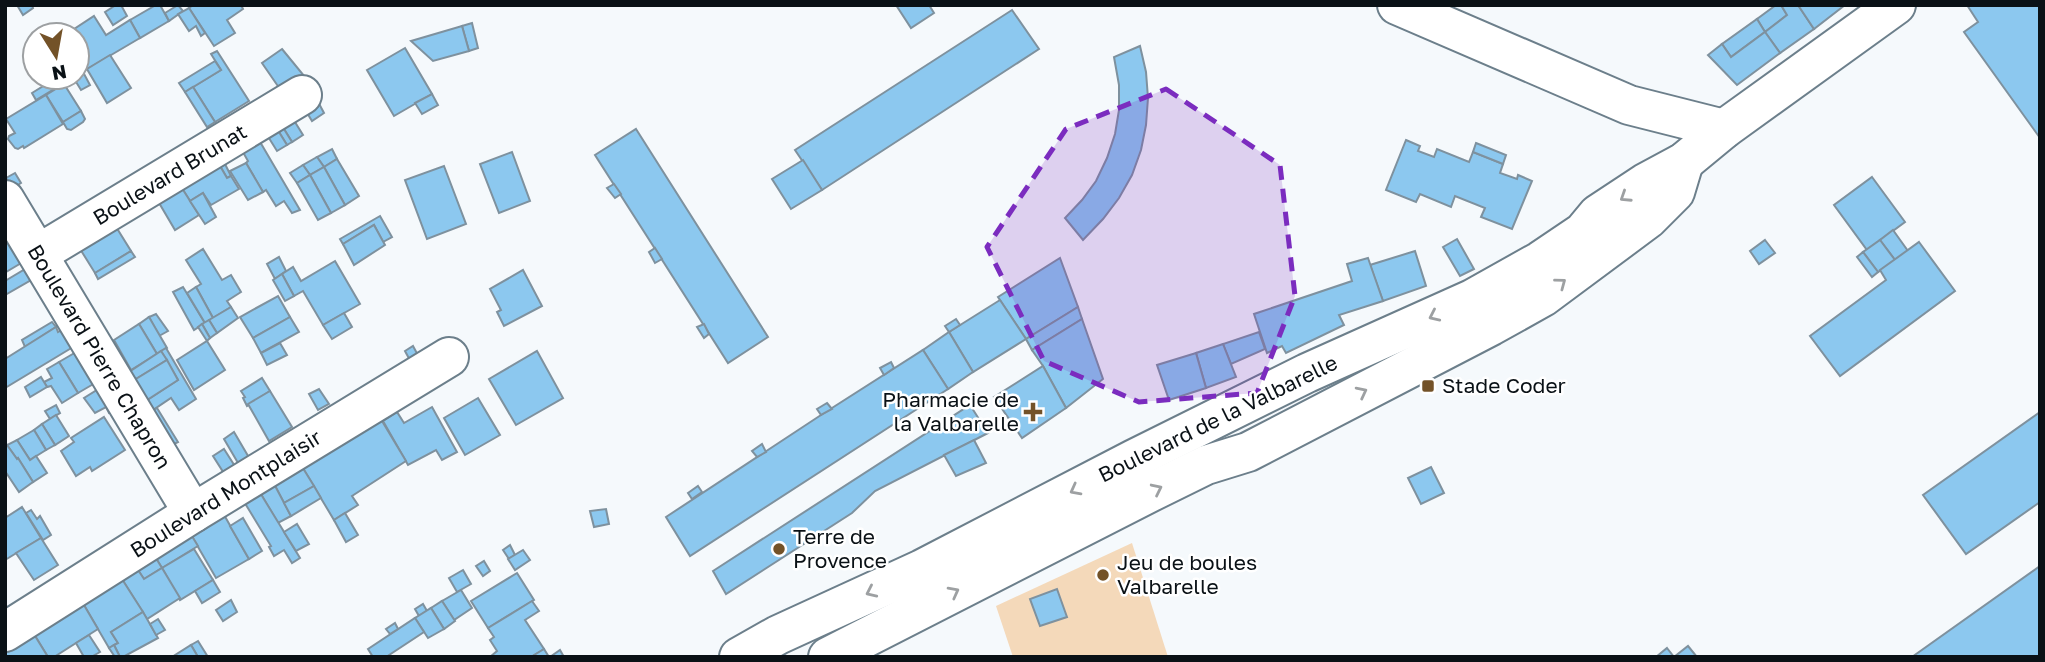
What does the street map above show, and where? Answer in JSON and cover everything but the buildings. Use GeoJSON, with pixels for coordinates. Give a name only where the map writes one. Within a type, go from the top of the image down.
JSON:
{"type":"FeatureCollection","features":[{"type":"Feature","properties":{"kind":"street"},"geometry":{"type":"LineString","coordinates":[[1397,5],[1629,106],[1724,130]]}},
{"type":"Feature","properties":{"kind":"street","name":"Boulevard de la Valbarelle"},"geometry":{"type":"LineString","coordinates":[[739,657],[778,635],[922,569],[1307,373],[1472,299],[1540,261],[1583,232],[1598,214],[1688,158],[1896,5]]}},
{"type":"Feature","properties":{"kind":"street","name":"Boulevard Brunat"},"geometry":{"type":"LineString","coordinates":[[38,254],[302,95]]}},
{"type":"Feature","properties":{"kind":"street"},"geometry":{"type":"LineString","coordinates":[[1629,106],[1688,158]]}},
{"type":"Feature","properties":{"kind":"street","name":"Boulevard de la Valbarelle"},"geometry":{"type":"LineString","coordinates":[[828,657],[1206,465],[1248,452],[1543,297],[1648,219],[1675,192],[1688,158]]}},
{"type":"Feature","properties":{"kind":"street","name":"Boulevard Pierre Chapron"},"geometry":{"type":"LineString","coordinates":[[5,200],[193,513]]}},
{"type":"Feature","properties":{"kind":"street","name":"Boulevard Montplaisir"},"geometry":{"type":"LineString","coordinates":[[5,632],[193,513],[449,357]]}},
{"type":"Feature","properties":{"kind":"highlighted area"},"geometry":{"type":"Polygon","coordinates":[[[1166,89],[1280,165],[1295,296],[1257,393],[1139,402],[1044,361],[987,247],[1066,129],[1166,89]]]}},
{"type":"Feature","properties":{"kind":"shaded area","name":"Jeu de boules Valbarelle"},"geometry":{"type":"Polygon","coordinates":[[[1132,543],[1168,657],[1013,657],[996,606],[1132,543]]]}},
{"type":"Feature","properties":{"kind":"place","name":"Stade Coder"},"geometry":{"type":"Point","coordinates":[1428,386]}},
{"type":"Feature","properties":{"kind":"place","name":"Pharmacie de la Valbarelle"},"geometry":{"type":"Point","coordinates":[1033,412]}},
{"type":"Feature","properties":{"kind":"place","name":"Terre de Provence"},"geometry":{"type":"Point","coordinates":[779,549]}},
{"type":"Feature","properties":{"kind":"place","name":"Jeu de boules Valbarelle"},"geometry":{"type":"Point","coordinates":[1103,575]}}]}
